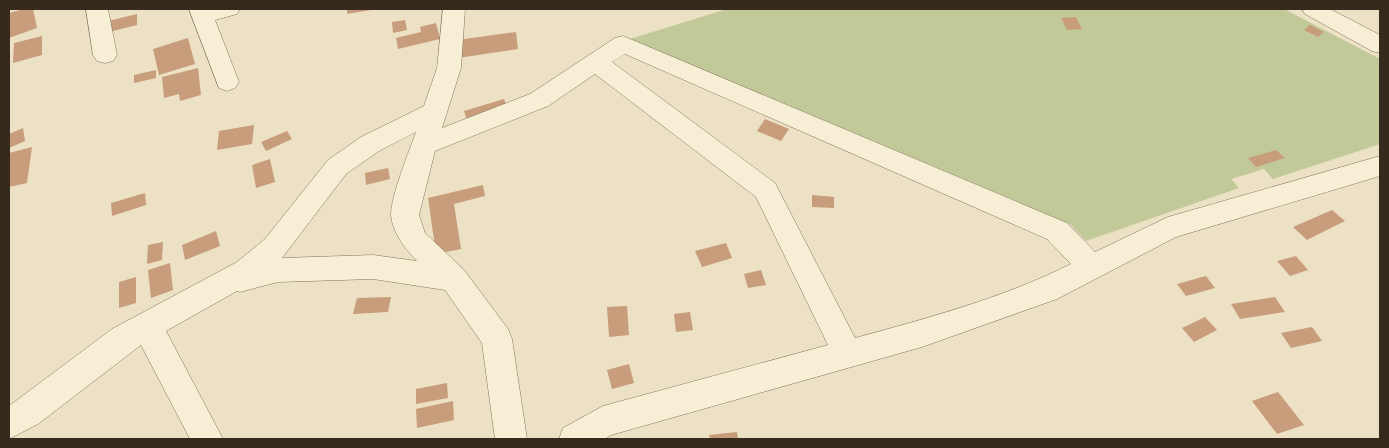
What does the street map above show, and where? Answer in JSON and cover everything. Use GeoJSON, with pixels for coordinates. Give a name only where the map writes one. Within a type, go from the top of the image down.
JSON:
{"type":"FeatureCollection","features":[{"type":"Feature","properties":{"kind":"street"},"geometry":{"type":"LineString","coordinates":[[97,9],[105,55]]}},
{"type":"Feature","properties":{"kind":"street"},"geometry":{"type":"LineString","coordinates":[[228,82],[201,12],[229,9]]}},
{"type":"Feature","properties":{"kind":"street"},"geometry":{"type":"LineString","coordinates":[[454,9],[450,68],[413,179],[405,215],[414,240],[454,279],[497,339],[511,439]]}},
{"type":"Feature","properties":{"kind":"street"},"geometry":{"type":"LineString","coordinates":[[1313,9],[1380,45]]}},
{"type":"Feature","properties":{"kind":"street"},"geometry":{"type":"LineString","coordinates":[[424,145],[539,100],[623,44],[1057,231],[1092,267]]}},
{"type":"Feature","properties":{"kind":"street"},"geometry":{"type":"LineString","coordinates":[[596,62],[766,190],[848,354]]}},
{"type":"Feature","properties":{"kind":"street"},"geometry":{"type":"LineString","coordinates":[[19,425],[123,339],[247,271],[275,247],[337,167],[370,144],[436,111]]}},
{"type":"Feature","properties":{"kind":"street"},"geometry":{"type":"LineString","coordinates":[[575,439],[603,422],[922,334],[1047,290],[1168,228],[1380,166]]}},
{"type":"Feature","properties":{"kind":"street"},"geometry":{"type":"LineString","coordinates":[[220,286],[278,270],[373,266],[454,279]]}},
{"type":"Feature","properties":{"kind":"street"},"geometry":{"type":"LineString","coordinates":[[147,326],[207,439]]}},
{"type":"Feature","properties":{"kind":"green space"},"geometry":{"type":"Polygon","coordinates":[[[727,9],[1284,9],[1380,59],[1380,144],[1273,179],[1264,169],[1231,179],[1239,188],[1086,241],[1071,225],[630,39],[727,9]]]}},
{"type":"Feature","properties":{"kind":"building"},"geometry":{"type":"Polygon","coordinates":[[[33,9],[37,28],[9,38],[9,13],[33,9]]]}},
{"type":"Feature","properties":{"kind":"building"},"geometry":{"type":"Polygon","coordinates":[[[347,9],[371,9],[371,10],[347,14],[347,9]]]}},
{"type":"Feature","properties":{"kind":"building"},"geometry":{"type":"Polygon","coordinates":[[[137,14],[137,25],[109,32],[108,21],[137,14]]]}},
{"type":"Feature","properties":{"kind":"building"},"geometry":{"type":"Polygon","coordinates":[[[1076,17],[1082,29],[1067,30],[1061,18],[1076,17]]]}},
{"type":"Feature","properties":{"kind":"building"},"geometry":{"type":"Polygon","coordinates":[[[405,20],[407,30],[393,33],[392,22],[405,20]]]}},
{"type":"Feature","properties":{"kind":"building"},"geometry":{"type":"Polygon","coordinates":[[[436,23],[440,39],[398,49],[396,38],[421,32],[420,27],[436,23]]]}},
{"type":"Feature","properties":{"kind":"building"},"geometry":{"type":"Polygon","coordinates":[[[1310,25],[1324,32],[1318,37],[1304,30],[1310,25]]]}},
{"type":"Feature","properties":{"kind":"building"},"geometry":{"type":"Polygon","coordinates":[[[516,32],[518,49],[458,58],[457,40],[516,32]]]}},
{"type":"Feature","properties":{"kind":"building"},"geometry":{"type":"Polygon","coordinates":[[[42,36],[42,55],[13,63],[14,43],[42,36]]]}},
{"type":"Feature","properties":{"kind":"building"},"geometry":{"type":"Polygon","coordinates":[[[188,38],[195,64],[159,75],[153,49],[188,38]]]}},
{"type":"Feature","properties":{"kind":"building"},"geometry":{"type":"Polygon","coordinates":[[[198,68],[201,95],[180,101],[179,94],[164,98],[162,77],[198,68]]]}},
{"type":"Feature","properties":{"kind":"building"},"geometry":{"type":"Polygon","coordinates":[[[156,70],[156,78],[134,83],[134,75],[156,70]]]}},
{"type":"Feature","properties":{"kind":"building"},"geometry":{"type":"Polygon","coordinates":[[[504,99],[509,113],[468,124],[464,111],[504,99]]]}},
{"type":"Feature","properties":{"kind":"building"},"geometry":{"type":"Polygon","coordinates":[[[765,119],[789,129],[781,141],[757,131],[765,119]]]}},
{"type":"Feature","properties":{"kind":"building"},"geometry":{"type":"Polygon","coordinates":[[[254,125],[252,144],[217,150],[219,131],[254,125]]]}},
{"type":"Feature","properties":{"kind":"building"},"geometry":{"type":"Polygon","coordinates":[[[23,128],[25,141],[9,148],[9,134],[23,128]]]}},
{"type":"Feature","properties":{"kind":"building"},"geometry":{"type":"Polygon","coordinates":[[[287,131],[292,139],[266,151],[261,142],[287,131]]]}},
{"type":"Feature","properties":{"kind":"building"},"geometry":{"type":"Polygon","coordinates":[[[32,147],[27,183],[9,187],[9,153],[32,147]]]}},
{"type":"Feature","properties":{"kind":"building"},"geometry":{"type":"Polygon","coordinates":[[[1276,150],[1285,158],[1256,167],[1248,158],[1276,150]]]}},
{"type":"Feature","properties":{"kind":"building"},"geometry":{"type":"Polygon","coordinates":[[[270,159],[275,182],[256,188],[252,165],[270,159]]]}},
{"type":"Feature","properties":{"kind":"building"},"geometry":{"type":"Polygon","coordinates":[[[388,168],[390,179],[366,185],[365,173],[388,168]]]}},
{"type":"Feature","properties":{"kind":"building"},"geometry":{"type":"Polygon","coordinates":[[[483,185],[485,196],[454,204],[461,249],[436,254],[428,198],[483,185]]]}},
{"type":"Feature","properties":{"kind":"building"},"geometry":{"type":"Polygon","coordinates":[[[145,193],[146,205],[112,216],[111,203],[145,193]]]}},
{"type":"Feature","properties":{"kind":"building"},"geometry":{"type":"Polygon","coordinates":[[[812,195],[834,197],[834,208],[812,207],[812,195]]]}},
{"type":"Feature","properties":{"kind":"building"},"geometry":{"type":"Polygon","coordinates":[[[1332,210],[1345,221],[1307,240],[1293,227],[1332,210]]]}},
{"type":"Feature","properties":{"kind":"building"},"geometry":{"type":"Polygon","coordinates":[[[216,231],[220,246],[185,260],[182,245],[216,231]]]}},
{"type":"Feature","properties":{"kind":"building"},"geometry":{"type":"Polygon","coordinates":[[[163,242],[162,260],[147,264],[148,245],[163,242]]]}},
{"type":"Feature","properties":{"kind":"building"},"geometry":{"type":"Polygon","coordinates":[[[726,243],[732,258],[702,267],[695,251],[726,243]]]}},
{"type":"Feature","properties":{"kind":"building"},"geometry":{"type":"Polygon","coordinates":[[[1296,256],[1308,270],[1290,276],[1277,261],[1296,256]]]}},
{"type":"Feature","properties":{"kind":"building"},"geometry":{"type":"Polygon","coordinates":[[[170,263],[173,290],[151,298],[148,270],[170,263]]]}},
{"type":"Feature","properties":{"kind":"building"},"geometry":{"type":"Polygon","coordinates":[[[761,270],[766,285],[748,288],[744,274],[761,270]]]}},
{"type":"Feature","properties":{"kind":"building"},"geometry":{"type":"Polygon","coordinates":[[[1206,276],[1215,288],[1186,296],[1177,284],[1206,276]]]}},
{"type":"Feature","properties":{"kind":"building"},"geometry":{"type":"Polygon","coordinates":[[[136,277],[136,303],[119,308],[119,282],[136,277]]]}},
{"type":"Feature","properties":{"kind":"building"},"geometry":{"type":"Polygon","coordinates":[[[391,297],[388,312],[353,314],[357,298],[391,297]]]}},
{"type":"Feature","properties":{"kind":"building"},"geometry":{"type":"Polygon","coordinates":[[[1275,297],[1285,312],[1240,319],[1231,304],[1275,297]]]}},
{"type":"Feature","properties":{"kind":"building"},"geometry":{"type":"Polygon","coordinates":[[[627,306],[629,335],[609,337],[607,307],[627,306]]]}},
{"type":"Feature","properties":{"kind":"building"},"geometry":{"type":"Polygon","coordinates":[[[690,312],[693,330],[676,332],[674,314],[690,312]]]}},
{"type":"Feature","properties":{"kind":"building"},"geometry":{"type":"Polygon","coordinates":[[[1205,317],[1217,330],[1194,342],[1182,328],[1205,317]]]}},
{"type":"Feature","properties":{"kind":"building"},"geometry":{"type":"Polygon","coordinates":[[[1312,327],[1322,341],[1291,348],[1281,333],[1312,327]]]}},
{"type":"Feature","properties":{"kind":"building"},"geometry":{"type":"Polygon","coordinates":[[[629,364],[634,383],[612,389],[607,370],[629,364]]]}},
{"type":"Feature","properties":{"kind":"building"},"geometry":{"type":"Polygon","coordinates":[[[447,383],[448,398],[416,404],[416,389],[447,383]]]}},
{"type":"Feature","properties":{"kind":"building"},"geometry":{"type":"Polygon","coordinates":[[[1278,392],[1304,425],[1277,434],[1252,401],[1278,392]]]}},
{"type":"Feature","properties":{"kind":"building"},"geometry":{"type":"Polygon","coordinates":[[[453,401],[454,420],[417,428],[416,409],[453,401]]]}},
{"type":"Feature","properties":{"kind":"building"},"geometry":{"type":"Polygon","coordinates":[[[737,432],[738,439],[710,439],[709,435],[737,432]]]}}]}
